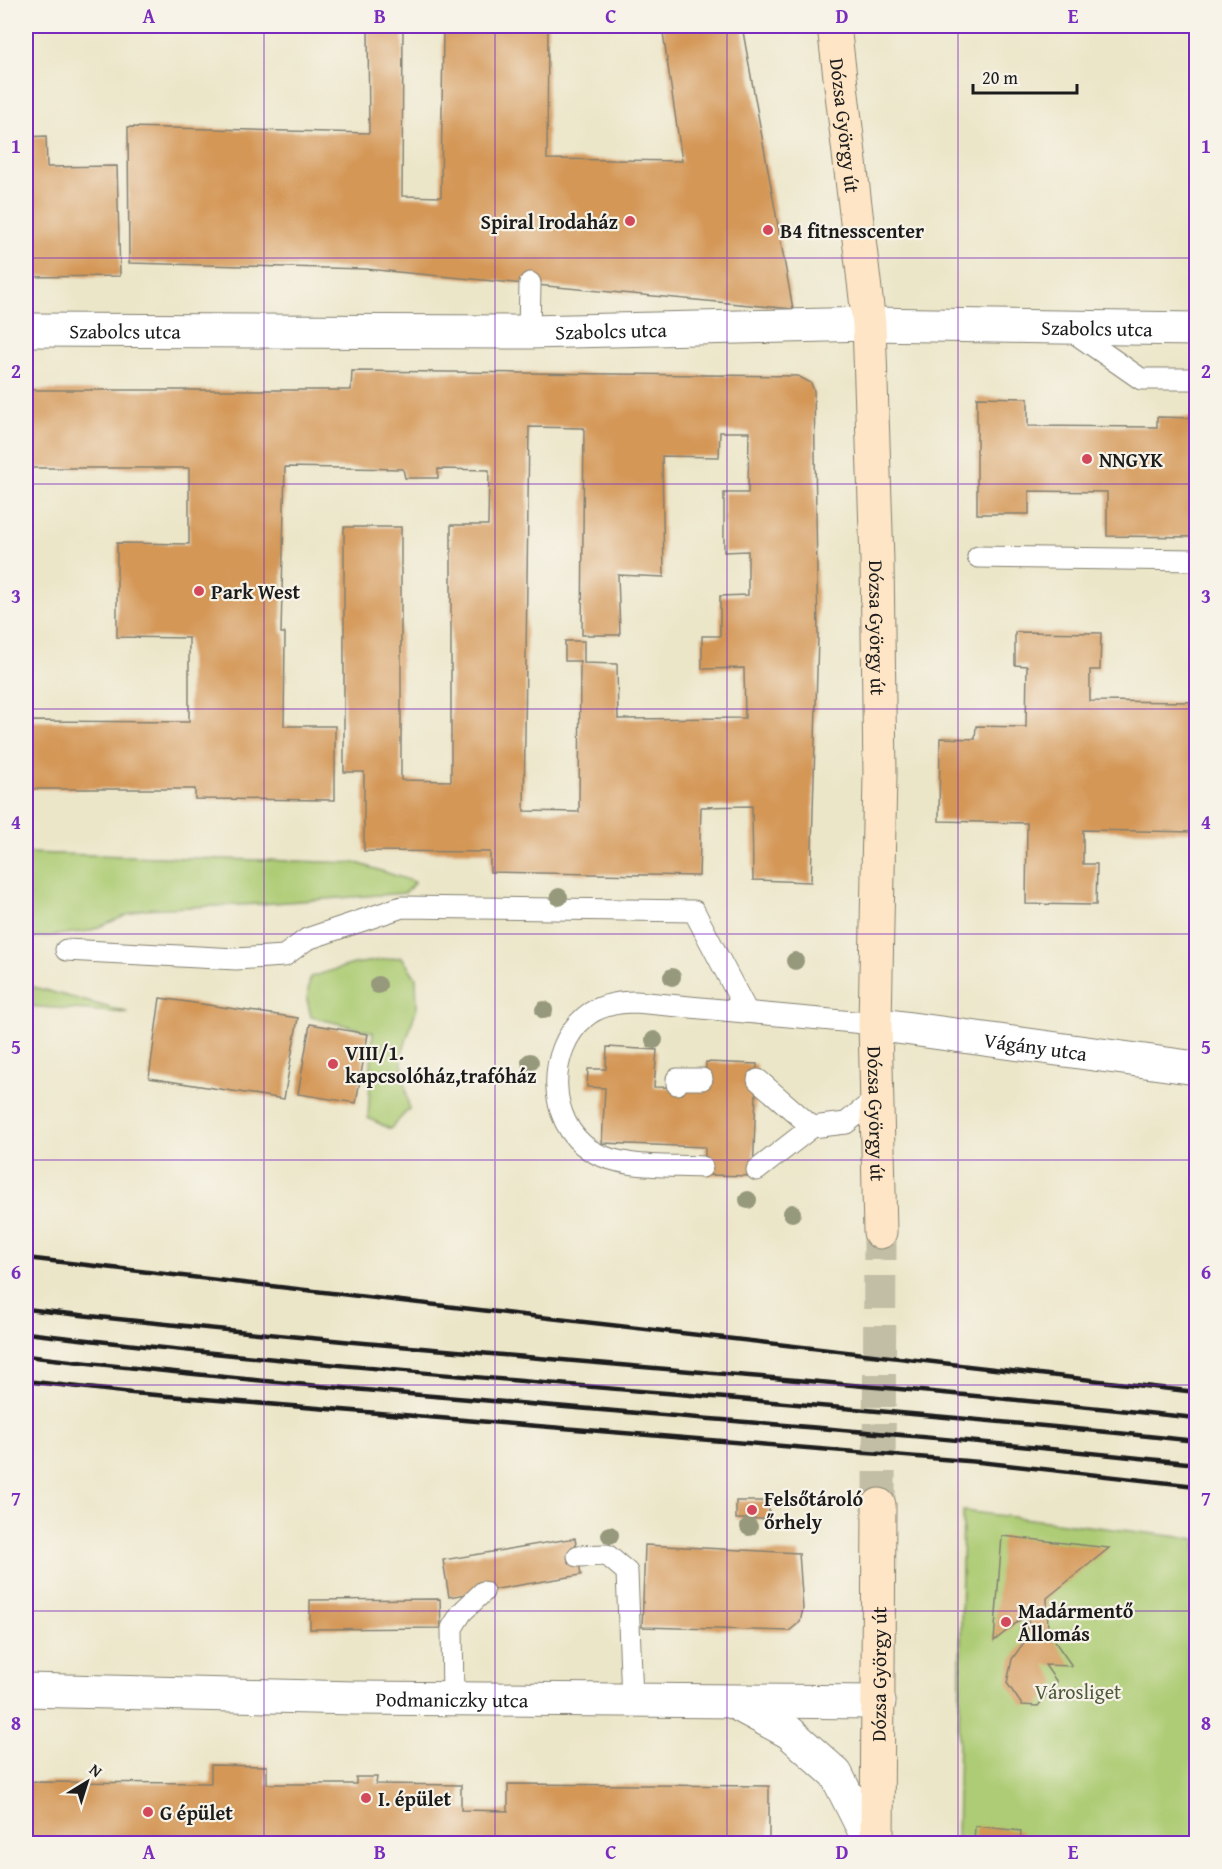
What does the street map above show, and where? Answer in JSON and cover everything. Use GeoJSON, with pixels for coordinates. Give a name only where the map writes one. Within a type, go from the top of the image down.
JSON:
{"type":"FeatureCollection","features":[{"type":"Feature","properties":{"kind":"main road","name":"Dózsa György út"},"geometry":{"type":"LineString","coordinates":[[834,26],[868,324],[877,561],[880,774],[875,1024],[880,1232]]}},
{"type":"Feature","properties":{"kind":"main road","name":"Dózsa György út"},"geometry":{"type":"LineString","coordinates":[[877,1844],[879,1505]]}},
{"type":"Feature","properties":{"kind":"street","name":"Szabolcs utca"},"geometry":{"type":"LineString","coordinates":[[26,330],[529,332],[868,324],[1197,329]]}},
{"type":"Feature","properties":{"kind":"street","name":"Vágány utca"},"geometry":{"type":"LineString","coordinates":[[875,1024],[1197,1068]]}},
{"type":"Feature","properties":{"kind":"street","name":"Podmaniczky utca"},"geometry":{"type":"LineString","coordinates":[[26,1690],[453,1699],[879,1702]]}},
{"type":"Feature","properties":{"kind":"street"},"geometry":{"type":"LineString","coordinates":[[732,1701],[789,1732],[836,1774],[871,1844]]}},
{"type":"Feature","properties":{"kind":"lane"},"geometry":{"type":"LineString","coordinates":[[529,332],[530,283]]}},
{"type":"Feature","properties":{"kind":"lane"},"geometry":{"type":"LineString","coordinates":[[1066,327],[1141,379],[1197,379]]}},
{"type":"Feature","properties":{"kind":"lane"},"geometry":{"type":"LineString","coordinates":[[978,557],[1197,560]]}},
{"type":"Feature","properties":{"kind":"lane"},"geometry":{"type":"LineString","coordinates":[[66,950],[236,959],[284,956],[307,939],[402,907],[694,911],[747,1012]]}},
{"type":"Feature","properties":{"kind":"lane"},"geometry":{"type":"LineString","coordinates":[[702,1167],[674,1157],[622,1161],[605,1157],[576,1139],[566,1126],[558,1107],[557,1083],[566,1044],[574,1028],[585,1017],[606,1006],[622,1002],[875,1024]]}},
{"type":"Feature","properties":{"kind":"lane"},"geometry":{"type":"LineString","coordinates":[[677,1084],[677,1079],[702,1079]]}},
{"type":"Feature","properties":{"kind":"lane"},"geometry":{"type":"LineString","coordinates":[[758,1080],[812,1127]]}},
{"type":"Feature","properties":{"kind":"lane"},"geometry":{"type":"LineString","coordinates":[[757,1170],[812,1127],[846,1123],[877,1098]]}},
{"type":"Feature","properties":{"kind":"lane"},"geometry":{"type":"LineString","coordinates":[[578,1556],[607,1555],[627,1572],[632,1700]]}},
{"type":"Feature","properties":{"kind":"lane"},"geometry":{"type":"LineString","coordinates":[[453,1699],[452,1628],[462,1612],[483,1592]]}},
{"type":"Feature","properties":{"kind":"green space"},"geometry":{"type":"Polygon","coordinates":[[[26,853],[357,863],[415,882],[405,893],[261,904],[142,909],[89,931],[26,939],[26,853]]]}},
{"type":"Feature","properties":{"kind":"green space"},"geometry":{"type":"Polygon","coordinates":[[[402,957],[416,978],[417,1007],[401,1057],[409,1109],[390,1129],[368,1118],[373,1032],[311,1017],[307,999],[310,977],[354,964],[402,957]]]}},
{"type":"Feature","properties":{"kind":"green space"},"geometry":{"type":"Polygon","coordinates":[[[26,985],[129,1013],[26,1006],[26,985]]]}},
{"type":"Feature","properties":{"kind":"green space","name":"Városliget"},"geometry":{"type":"Polygon","coordinates":[[[963,1511],[1196,1539],[1196,1843],[957,1844],[963,1511]]]}},
{"type":"Feature","properties":{"kind":"building"},"geometry":{"type":"Polygon","coordinates":[[[368,26],[403,26],[402,196],[441,197],[443,26],[548,26],[547,159],[682,161],[662,26],[742,26],[793,309],[366,269],[129,263],[128,127],[369,133],[368,26]]]}},
{"type":"Feature","properties":{"kind":"building"},"geometry":{"type":"Polygon","coordinates":[[[46,136],[47,167],[117,166],[120,276],[26,277],[26,137],[46,136]]]}},
{"type":"Feature","properties":{"kind":"building"},"geometry":{"type":"Polygon","coordinates":[[[352,371],[798,376],[811,383],[814,391],[818,636],[811,882],[753,880],[752,806],[701,807],[699,876],[490,872],[490,852],[364,851],[364,772],[344,772],[344,527],[401,527],[401,780],[451,781],[451,525],[488,525],[489,470],[438,469],[438,478],[405,478],[403,469],[285,467],[281,633],[285,633],[284,726],[335,726],[335,800],[195,799],[195,789],[26,789],[26,721],[189,722],[189,638],[117,637],[117,543],[189,544],[189,468],[26,468],[26,390],[351,390],[352,371]],[[529,427],[524,811],[579,812],[580,661],[565,661],[565,641],[584,641],[584,663],[617,664],[618,719],[745,718],[744,668],[702,669],[702,636],[720,636],[720,596],[748,595],[748,551],[724,552],[724,493],[748,493],[749,432],[720,432],[719,457],[662,456],[664,577],[618,575],[620,635],[582,635],[584,428],[529,427]]]}},
{"type":"Feature","properties":{"kind":"building","name":"NNGYK"},"geometry":{"type":"Polygon","coordinates":[[[977,397],[1028,398],[1028,426],[1157,427],[1157,417],[1196,418],[1196,537],[1107,536],[1107,492],[1029,491],[1029,514],[977,514],[977,397]]]}},
{"type":"Feature","properties":{"kind":"building"},"geometry":{"type":"Polygon","coordinates":[[[1015,632],[1101,633],[1100,670],[1090,670],[1090,701],[1196,702],[1196,832],[1083,830],[1083,864],[1097,864],[1096,905],[1026,904],[1027,823],[939,821],[940,738],[975,739],[976,726],[1026,727],[1027,666],[1015,665],[1015,632]]]}},
{"type":"Feature","properties":{"kind":"building"},"geometry":{"type":"Polygon","coordinates":[[[160,998],[298,1018],[284,1099],[149,1078],[160,998]]]}},
{"type":"Feature","properties":{"kind":"building","name":"VIII/1. kapcsolóház,trafóház"},"geometry":{"type":"Polygon","coordinates":[[[310,1024],[368,1034],[356,1103],[298,1094],[310,1024]]]}},
{"type":"Feature","properties":{"kind":"building"},"geometry":{"type":"Polygon","coordinates":[[[607,1047],[657,1050],[654,1087],[705,1088],[706,1062],[757,1064],[753,1176],[705,1175],[705,1147],[602,1143],[605,1088],[587,1087],[588,1069],[606,1069],[607,1047]]]}},
{"type":"Feature","properties":{"kind":"building","name":"Felsőtároló őrhely"},"geometry":{"type":"Polygon","coordinates":[[[736,1501],[769,1501],[769,1519],[736,1519],[736,1501]]]}},
{"type":"Feature","properties":{"kind":"building","name":"Madármentő Állomás"},"geometry":{"type":"Polygon","coordinates":[[[1002,1536],[1109,1548],[1047,1598],[1048,1632],[1072,1666],[1045,1665],[1057,1682],[1038,1706],[1022,1705],[1007,1683],[1012,1659],[1025,1641],[1030,1612],[994,1641],[1002,1536]]]}},
{"type":"Feature","properties":{"kind":"building"},"geometry":{"type":"Polygon","coordinates":[[[575,1538],[581,1575],[449,1597],[443,1560],[575,1538]]]}},
{"type":"Feature","properties":{"kind":"building"},"geometry":{"type":"Polygon","coordinates":[[[645,1545],[799,1553],[803,1609],[800,1622],[789,1631],[642,1627],[645,1545]]]}},
{"type":"Feature","properties":{"kind":"building"},"geometry":{"type":"Polygon","coordinates":[[[440,1599],[441,1628],[310,1629],[310,1600],[440,1599]]]}},
{"type":"Feature","properties":{"kind":"building"},"geometry":{"type":"Polygon","coordinates":[[[211,1765],[267,1766],[267,1784],[356,1784],[356,1777],[377,1777],[376,1784],[461,1785],[461,1810],[508,1811],[508,1784],[769,1786],[769,1844],[430,1841],[430,1844],[291,1844],[291,1841],[270,1840],[270,1844],[26,1844],[26,1782],[211,1783],[211,1765]]]}},
{"type":"Feature","properties":{"kind":"building"},"geometry":{"type":"Polygon","coordinates":[[[975,1826],[1021,1831],[1020,1844],[974,1844],[975,1826]]]}},
{"type":"Feature","properties":{"kind":"tunnel"},"geometry":{"type":"LineString","coordinates":[[879,1505],[880,1232]]}},
{"type":"Feature","properties":{"kind":"railway"},"geometry":{"type":"LineString","coordinates":[[26,1258],[1196,1392]]}},
{"type":"Feature","properties":{"kind":"railway"},"geometry":{"type":"LineString","coordinates":[[26,1309],[318,1339],[904,1389],[1196,1418]]}},
{"type":"Feature","properties":{"kind":"railway"},"geometry":{"type":"LineString","coordinates":[[26,1333],[318,1363],[904,1413],[1196,1441]]}},
{"type":"Feature","properties":{"kind":"railway"},"geometry":{"type":"LineString","coordinates":[[26,1356],[318,1386],[904,1435],[1196,1464]]}},
{"type":"Feature","properties":{"kind":"railway"},"geometry":{"type":"LineString","coordinates":[[26,1381],[132,1393],[979,1462],[1196,1486]]}},
{"type":"Feature","properties":{"kind":"place","name":"Spiral Irodaház"},"geometry":{"type":"Point","coordinates":[630,221]}},
{"type":"Feature","properties":{"kind":"place","name":"B4 fitnesscenter"},"geometry":{"type":"Point","coordinates":[768,230]}},
{"type":"Feature","properties":{"kind":"place","name":"NNGYK"},"geometry":{"type":"Point","coordinates":[1087,459]}},
{"type":"Feature","properties":{"kind":"place","name":"Park West"},"geometry":{"type":"Point","coordinates":[199,591]}},
{"type":"Feature","properties":{"kind":"place","name":"VIII/1. kapcsolóház,trafóház"},"geometry":{"type":"Point","coordinates":[333,1064]}},
{"type":"Feature","properties":{"kind":"place","name":"Felsőtároló őrhely"},"geometry":{"type":"Point","coordinates":[752,1510]}},
{"type":"Feature","properties":{"kind":"place","name":"Madármentő Állomás"},"geometry":{"type":"Point","coordinates":[1006,1622]}},
{"type":"Feature","properties":{"kind":"place","name":"I. épület"},"geometry":{"type":"Point","coordinates":[366,1798]}},
{"type":"Feature","properties":{"kind":"place","name":"G épület"},"geometry":{"type":"Point","coordinates":[148,1812]}}]}
